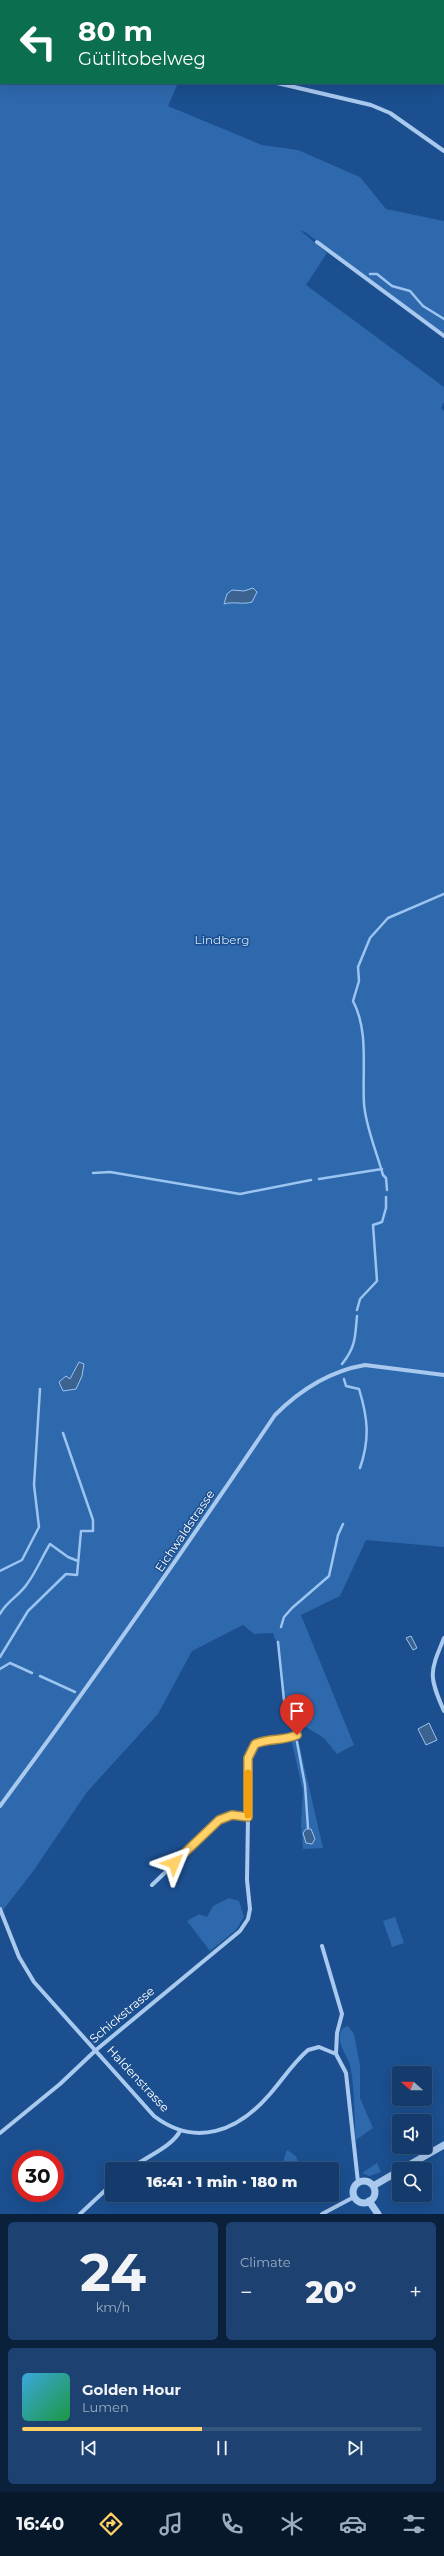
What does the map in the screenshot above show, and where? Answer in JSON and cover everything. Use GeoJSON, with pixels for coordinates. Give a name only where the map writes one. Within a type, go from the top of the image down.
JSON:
{"type":"FeatureCollection","features":[{"type":"Feature","properties":{"kind":"street"},"geometry":{"type":"LineString","coordinates":[[281,84],[370,105],[390,113],[444,151]]}},
{"type":"Feature","properties":{"kind":"street"},"geometry":{"type":"LineString","coordinates":[[317,242],[444,336]]}},
{"type":"Feature","properties":{"kind":"street","name":"Eichwaldstrasse"},"geometry":{"type":"LineString","coordinates":[[0,1806],[73,1708],[166,1577],[275,1415],[294,1396],[321,1380],[354,1367],[366,1365],[444,1375]]}},
{"type":"Feature","properties":{"kind":"street"},"geometry":{"type":"LineString","coordinates":[[444,1638],[433,1663],[431,1672],[435,1692],[444,1711]]}},
{"type":"Feature","properties":{"kind":"street"},"geometry":{"type":"LineString","coordinates":[[152,1885],[219,1820],[232,1815],[248,1817],[248,1758],[251,1750],[255,1744],[266,1739],[286,1739],[297,1735],[302,1727],[302,1720]]}},
{"type":"Feature","properties":{"kind":"street","name":"Schickstrasse"},"geometry":{"type":"LineString","coordinates":[[0,2133],[60,2084],[96,2050],[240,1931],[248,1919],[250,1909],[247,1880],[248,1817]]}},
{"type":"Feature","properties":{"kind":"street","name":"Haldenstrasse"},"geometry":{"type":"LineString","coordinates":[[0,1909],[19,1957],[34,1982],[154,2116],[180,2131],[204,2133],[235,2123],[258,2107],[308,2050],[319,2047],[336,2054]]}},
{"type":"Feature","properties":{"kind":"street"},"geometry":{"type":"LineString","coordinates":[[322,1946],[342,2014],[337,2033],[336,2054],[346,2073],[358,2182],[353,2190],[354,2197],[362,2203],[369,2202]]}},
{"type":"Feature","properties":{"kind":"street"},"geometry":{"type":"LineString","coordinates":[[140,2162],[174,2141],[180,2131]]}},
{"type":"Feature","properties":{"kind":"street"},"geometry":{"type":"LineString","coordinates":[[414,2162],[444,2145]]}},
{"type":"Feature","properties":{"kind":"street"},"geometry":{"type":"LineString","coordinates":[[373,2186],[392,2175]]}},
{"type":"Feature","properties":{"kind":"street"},"geometry":{"type":"LineString","coordinates":[[358,2182],[368,2182],[373,2186],[374,2193],[369,2202]]}},
{"type":"Feature","properties":{"kind":"street"},"geometry":{"type":"LineString","coordinates":[[80,2214],[105,2191]]}},
{"type":"Feature","properties":{"kind":"street"},"geometry":{"type":"LineString","coordinates":[[322,2214],[354,2197]]}},
{"type":"Feature","properties":{"kind":"street"},"geometry":{"type":"LineString","coordinates":[[369,2202],[378,2214]]}},
{"type":"Feature","properties":{"kind":"green space","name":"Lindberg"},"geometry":{"type":"Polygon","coordinates":[[[0,84],[178,84],[168,106],[262,145],[298,150],[360,177],[386,209],[444,221],[444,336],[305,232],[300,230],[327,253],[306,285],[444,387],[444,402],[441,408],[444,411],[444,1547],[366,1540],[340,1596],[301,1615],[354,1745],[337,1754],[324,1738],[306,1727],[294,1731],[290,1709],[284,1700],[280,1652],[273,1633],[254,1634],[243,1625],[192,1651],[158,1714],[87,1792],[34,1870],[0,1914],[0,84]]]}},
{"type":"Feature","properties":{"kind":"green space"},"geometry":{"type":"Polygon","coordinates":[[[297,1735],[323,1848],[303,1849],[301,1824],[303,1792],[291,1738],[297,1735]]]}},
{"type":"Feature","properties":{"kind":"green space"},"geometry":{"type":"Polygon","coordinates":[[[229,1898],[239,1901],[244,1917],[236,1930],[210,1951],[187,1921],[199,1914],[207,1917],[213,1906],[229,1898]]]}},
{"type":"Feature","properties":{"kind":"green space"},"geometry":{"type":"Polygon","coordinates":[[[395,1917],[404,1943],[392,1947],[383,1921],[395,1917]]]}},
{"type":"Feature","properties":{"kind":"green space"},"geometry":{"type":"Polygon","coordinates":[[[348,2026],[354,2034],[360,2066],[360,2098],[373,2128],[356,2140],[351,2070],[340,2041],[343,2028],[348,2026]]]}},
{"type":"Feature","properties":{"kind":"green space"},"geometry":{"type":"Polygon","coordinates":[[[287,2150],[296,2156],[298,2162],[283,2162],[287,2150]]]}},
{"type":"Feature","properties":{"kind":"green space"},"geometry":{"type":"Polygon","coordinates":[[[377,2163],[381,2172],[369,2176],[362,2173],[377,2163]]]}},
{"type":"Feature","properties":{"kind":"shaded area"},"geometry":{"type":"Polygon","coordinates":[[[253,588],[257,592],[252,602],[224,604],[227,594],[232,590],[244,591],[253,588]]]}},
{"type":"Feature","properties":{"kind":"shaded area"},"geometry":{"type":"Polygon","coordinates":[[[79,1362],[84,1364],[82,1376],[76,1389],[63,1391],[59,1382],[66,1376],[70,1379],[79,1362]]]}},
{"type":"Feature","properties":{"kind":"shaded area"},"geometry":{"type":"Polygon","coordinates":[[[411,1636],[417,1648],[413,1650],[406,1638],[411,1636]]]}},
{"type":"Feature","properties":{"kind":"shaded area"},"geometry":{"type":"Polygon","coordinates":[[[429,1723],[437,1740],[426,1745],[418,1729],[429,1723]]]}},
{"type":"Feature","properties":{"kind":"shaded area"},"geometry":{"type":"Polygon","coordinates":[[[306,1829],[311,1829],[315,1839],[312,1844],[306,1843],[303,1833],[306,1829]]]}},
{"type":"Feature","properties":{"kind":"waterway"},"geometry":{"type":"LineString","coordinates":[[370,274],[377,274],[392,286],[410,291],[423,306],[444,319]]}},
{"type":"Feature","properties":{"kind":"waterway"},"geometry":{"type":"LineString","coordinates":[[387,1190],[386,1178],[383,1175],[365,1112],[363,1038],[358,1013],[353,1001],[359,981],[358,967],[370,938],[388,918],[444,894]]}},
{"type":"Feature","properties":{"kind":"waterway"},"geometry":{"type":"LineString","coordinates":[[319,1179],[382,1169]]}},
{"type":"Feature","properties":{"kind":"waterway"},"geometry":{"type":"LineString","coordinates":[[93,1173],[110,1172],[240,1194],[311,1180]]}},
{"type":"Feature","properties":{"kind":"waterway"},"geometry":{"type":"LineString","coordinates":[[357,1310],[360,1299],[377,1281],[373,1225],[382,1222],[386,1208],[386,1197]]}},
{"type":"Feature","properties":{"kind":"waterway"},"geometry":{"type":"LineString","coordinates":[[342,1364],[347,1358],[352,1347],[355,1336],[357,1316]]}},
{"type":"Feature","properties":{"kind":"waterway"},"geometry":{"type":"LineString","coordinates":[[344,1379],[346,1386],[359,1389],[366,1419],[367,1428],[365,1448],[360,1468]]}},
{"type":"Feature","properties":{"kind":"waterway"},"geometry":{"type":"LineString","coordinates":[[0,1571],[22,1560],[39,1527],[34,1485],[40,1389]]}},
{"type":"Feature","properties":{"kind":"waterway"},"geometry":{"type":"LineString","coordinates":[[0,1657],[28,1611],[66,1574],[77,1575],[81,1531],[93,1531],[93,1520],[63,1433]]}},
{"type":"Feature","properties":{"kind":"waterway"},"geometry":{"type":"LineString","coordinates":[[281,1627],[284,1617],[292,1608],[329,1576],[338,1535],[343,1524]]}},
{"type":"Feature","properties":{"kind":"waterway"},"geometry":{"type":"LineString","coordinates":[[0,1614],[27,1584],[50,1544],[68,1557],[78,1561]]}},
{"type":"Feature","properties":{"kind":"waterway"},"geometry":{"type":"LineString","coordinates":[[278,1642],[284,1700],[290,1709],[294,1731]]}},
{"type":"Feature","properties":{"kind":"waterway"},"geometry":{"type":"LineString","coordinates":[[0,1669],[10,1663],[32,1673]]}},
{"type":"Feature","properties":{"kind":"waterway"},"geometry":{"type":"LineString","coordinates":[[40,1676],[75,1692]]}},
{"type":"Feature","properties":{"kind":"waterway"},"geometry":{"type":"LineString","coordinates":[[297,1742],[305,1785],[308,1828]]}},
{"type":"Feature","properties":{"kind":"slow traffic"},"geometry":{"type":"LineString","coordinates":[[248,1773],[248,1815]]}},
{"type":"Feature","properties":{"kind":"route"},"geometry":{"type":"LineString","coordinates":[[174,1863],[219,1820],[232,1815],[248,1817],[248,1758],[255,1744],[266,1739],[286,1739],[297,1735]]}}]}
